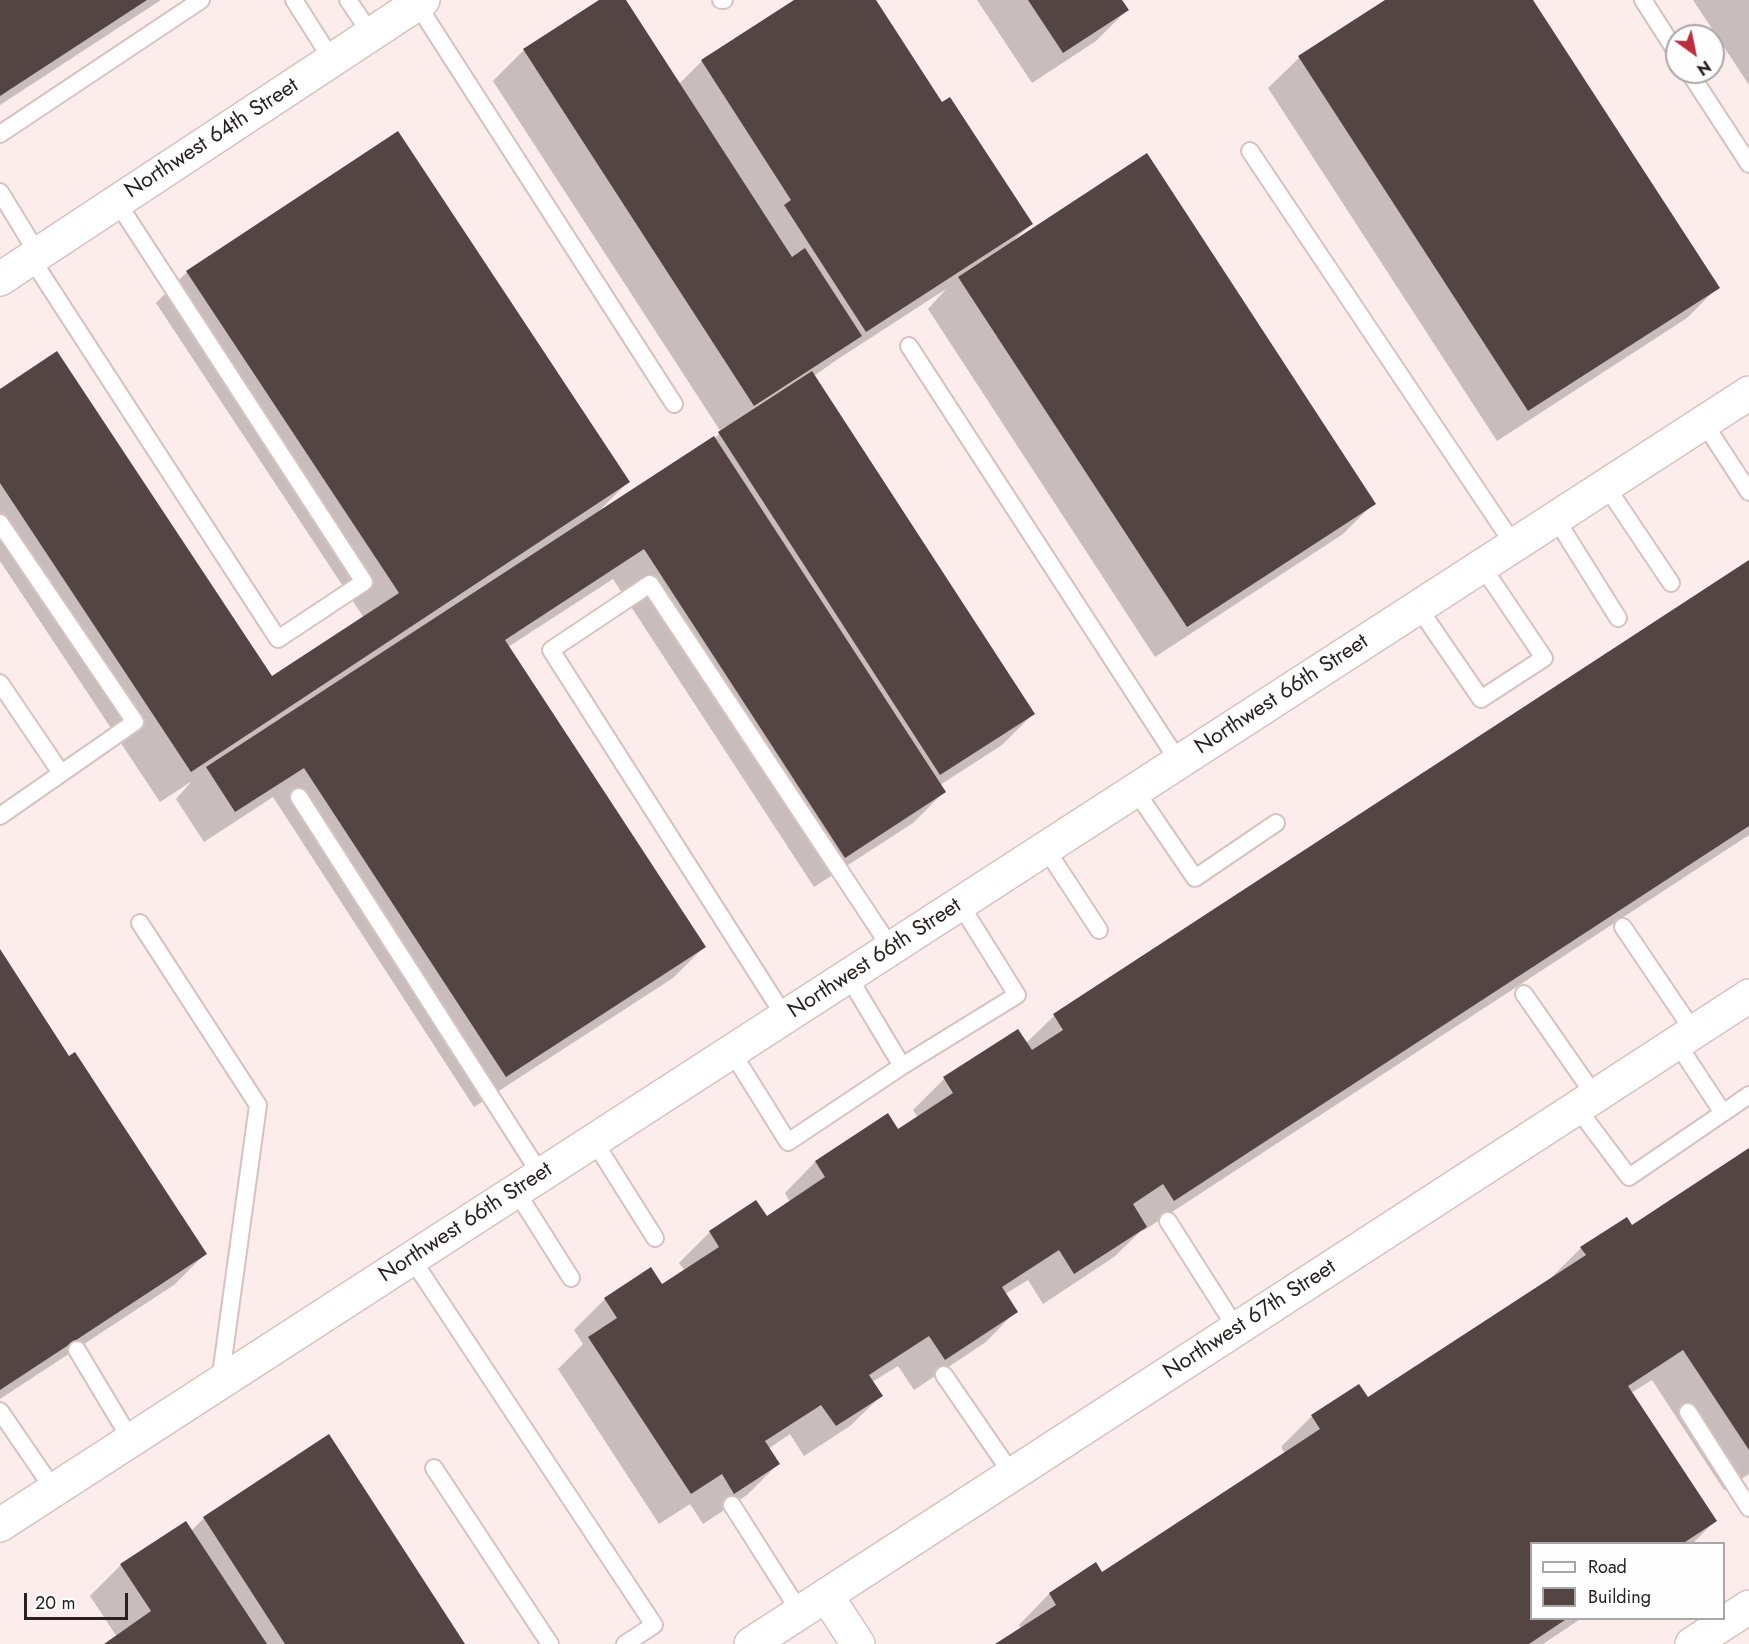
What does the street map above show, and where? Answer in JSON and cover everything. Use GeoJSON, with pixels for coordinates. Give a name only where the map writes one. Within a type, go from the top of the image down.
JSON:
{"type":"FeatureCollection","features":[{"type":"Feature","properties":{"kind":"street","name":"Northwest 64th Street"},"geometry":{"type":"LineString","coordinates":[[0,279],[420,2]]}},
{"type":"Feature","properties":{"kind":"street","name":"Northwest 66th Street"},"geometry":{"type":"LineString","coordinates":[[0,1525],[1749,393]]}},
{"type":"Feature","properties":{"kind":"street","name":"Northwest 67th Street"},"geometry":{"type":"LineString","coordinates":[[751,1644],[1749,996]]}},
{"type":"Feature","properties":{"kind":"street"},"geometry":{"type":"LineString","coordinates":[[813,1603],[858,1644]]}},
{"type":"Feature","properties":{"kind":"street"},"geometry":{"type":"LineString","coordinates":[[1692,1644],[1749,1607]]}},
{"type":"Feature","properties":{"kind":"lane"},"geometry":{"type":"LineString","coordinates":[[0,134],[201,0]]}},
{"type":"Feature","properties":{"kind":"lane"},"geometry":{"type":"LineString","coordinates":[[294,0],[333,60]]}},
{"type":"Feature","properties":{"kind":"lane"},"geometry":{"type":"LineString","coordinates":[[348,0],[371,34]]}},
{"type":"Feature","properties":{"kind":"lane"},"geometry":{"type":"LineString","coordinates":[[1642,0],[1665,35]]}},
{"type":"Feature","properties":{"kind":"lane"},"geometry":{"type":"LineString","coordinates":[[420,2],[674,404]]}},
{"type":"Feature","properties":{"kind":"lane"},"geometry":{"type":"LineString","coordinates":[[1697,84],[1749,164]]}},
{"type":"Feature","properties":{"kind":"lane"},"geometry":{"type":"LineString","coordinates":[[1250,151],[1514,545]]}},
{"type":"Feature","properties":{"kind":"lane"},"geometry":{"type":"LineString","coordinates":[[0,192],[34,256],[278,639],[364,582],[117,202]]}},
{"type":"Feature","properties":{"kind":"lane"},"geometry":{"type":"LineString","coordinates":[[909,346],[1179,762]]}},
{"type":"Feature","properties":{"kind":"lane"},"geometry":{"type":"LineString","coordinates":[[1704,423],[1749,492]]}},
{"type":"Feature","properties":{"kind":"lane"},"geometry":{"type":"LineString","coordinates":[[1606,486],[1671,583]]}},
{"type":"Feature","properties":{"kind":"lane"},"geometry":{"type":"LineString","coordinates":[[1556,519],[1618,618]]}},
{"type":"Feature","properties":{"kind":"lane"},"geometry":{"type":"LineString","coordinates":[[0,523],[135,722],[0,816]]}},
{"type":"Feature","properties":{"kind":"lane"},"geometry":{"type":"LineString","coordinates":[[1418,607],[1481,699],[1544,658],[1482,566]]}},
{"type":"Feature","properties":{"kind":"lane"},"geometry":{"type":"LineString","coordinates":[[785,1017],[551,650],[650,584],[891,948]]}},
{"type":"Feature","properties":{"kind":"lane"},"geometry":{"type":"LineString","coordinates":[[0,683],[61,773]]}},
{"type":"Feature","properties":{"kind":"lane"},"geometry":{"type":"LineString","coordinates":[[1135,790],[1195,878],[1276,823]]}},
{"type":"Feature","properties":{"kind":"lane"},"geometry":{"type":"LineString","coordinates":[[298,797],[529,1183],[571,1278]]}},
{"type":"Feature","properties":{"kind":"lane"},"geometry":{"type":"LineString","coordinates":[[1046,849],[1099,930]]}},
{"type":"Feature","properties":{"kind":"lane"},"geometry":{"type":"LineString","coordinates":[[732,1052],[788,1143],[902,1066],[1017,995],[960,904]]}},
{"type":"Feature","properties":{"kind":"lane"},"geometry":{"type":"LineString","coordinates":[[140,923],[258,1105],[220,1383]]}},
{"type":"Feature","properties":{"kind":"lane"},"geometry":{"type":"LineString","coordinates":[[1623,927],[1685,1038],[1723,1113]]}},
{"type":"Feature","properties":{"kind":"lane"},"geometry":{"type":"LineString","coordinates":[[848,976],[902,1066]]}},
{"type":"Feature","properties":{"kind":"lane"},"geometry":{"type":"LineString","coordinates":[[1524,994],[1629,1177],[1749,1095]]}},
{"type":"Feature","properties":{"kind":"lane"},"geometry":{"type":"LineString","coordinates":[[594,1141],[655,1238]]}},
{"type":"Feature","properties":{"kind":"lane"},"geometry":{"type":"LineString","coordinates":[[1168,1221],[1236,1328]]}},
{"type":"Feature","properties":{"kind":"lane"},"geometry":{"type":"LineString","coordinates":[[412,1258],[654,1625],[625,1644]]}},
{"type":"Feature","properties":{"kind":"lane"},"geometry":{"type":"LineString","coordinates":[[77,1350],[131,1440]]}},
{"type":"Feature","properties":{"kind":"lane"},"geometry":{"type":"LineString","coordinates":[[944,1375],[1012,1474]]}},
{"type":"Feature","properties":{"kind":"lane"},"geometry":{"type":"LineString","coordinates":[[0,1411],[54,1490]]}},
{"type":"Feature","properties":{"kind":"lane"},"geometry":{"type":"LineString","coordinates":[[1688,1412],[1749,1508]]}},
{"type":"Feature","properties":{"kind":"lane"},"geometry":{"type":"LineString","coordinates":[[434,1468],[550,1644]]}},
{"type":"Feature","properties":{"kind":"lane"},"geometry":{"type":"LineString","coordinates":[[732,1505],[813,1603]]}},
{"type":"Feature","properties":{"kind":"building"},"geometry":{"type":"Polygon","coordinates":[[[0,0],[147,0],[0,96],[0,0]]]}},
{"type":"Feature","properties":{"kind":"building"},"geometry":{"type":"Polygon","coordinates":[[[599,0],[626,0],[792,257],[805,248],[862,336],[754,406],[523,49],[599,0]]]}},
{"type":"Feature","properties":{"kind":"building"},"geometry":{"type":"Polygon","coordinates":[[[794,0],[876,0],[942,102],[950,97],[1033,224],[866,332],[784,205],[791,200],[701,60],[794,0]]]}},
{"type":"Feature","properties":{"kind":"building"},"geometry":{"type":"Polygon","coordinates":[[[1028,0],[1122,0],[1129,10],[1063,53],[1028,0]]]}},
{"type":"Feature","properties":{"kind":"building"},"geometry":{"type":"Polygon","coordinates":[[[1385,0],[1533,0],[1720,288],[1528,411],[1298,56],[1385,0]]]}},
{"type":"Feature","properties":{"kind":"building"},"geometry":{"type":"Polygon","coordinates":[[[398,131],[630,482],[191,772],[0,483],[0,389],[57,351],[272,676],[399,593],[186,271],[398,131]]]}},
{"type":"Feature","properties":{"kind":"building"},"geometry":{"type":"Polygon","coordinates":[[[1147,153],[1376,504],[1187,627],[958,277],[1147,153]]]}},
{"type":"Feature","properties":{"kind":"building"},"geometry":{"type":"Polygon","coordinates":[[[812,371],[1035,714],[940,775],[718,432],[812,371]]]}},
{"type":"Feature","properties":{"kind":"building"},"geometry":{"type":"Polygon","coordinates":[[[714,436],[946,792],[845,858],[644,549],[505,640],[706,947],[506,1077],[304,768],[235,812],[206,767],[714,436]]]}},
{"type":"Feature","properties":{"kind":"building"},"geometry":{"type":"Polygon","coordinates":[[[1749,560],[1749,826],[1174,1201],[1163,1184],[1133,1204],[1147,1227],[1074,1274],[1059,1250],[1002,1287],[1018,1312],[945,1360],[929,1336],[869,1375],[883,1396],[836,1426],[821,1405],[765,1441],[780,1464],[734,1494],[722,1474],[691,1494],[588,1337],[617,1318],[604,1298],[651,1267],[662,1284],[719,1247],[709,1231],[756,1200],[767,1216],[825,1177],[815,1161],[888,1113],[898,1129],[953,1093],[943,1077],[1018,1029],[1032,1050],[1063,1030],[1053,1014],[1749,560]]]}},
{"type":"Feature","properties":{"kind":"building"},"geometry":{"type":"Polygon","coordinates":[[[0,949],[69,1056],[75,1052],[207,1254],[0,1390],[0,949]]]}},
{"type":"Feature","properties":{"kind":"building"},"geometry":{"type":"Polygon","coordinates":[[[1749,1148],[1749,1450],[1683,1350],[1628,1386],[1717,1521],[1685,1542],[1530,1542],[1530,1620],[1565,1620],[1529,1644],[995,1644],[1056,1605],[1049,1593],[1096,1562],[1102,1572],[1320,1429],[1311,1415],[1359,1384],[1368,1397],[1586,1255],[1580,1247],[1627,1217],[1632,1225],[1749,1148]]]}},
{"type":"Feature","properties":{"kind":"building"},"geometry":{"type":"Polygon","coordinates":[[[329,1434],[465,1644],[285,1644],[203,1517],[329,1434]]]}},
{"type":"Feature","properties":{"kind":"building"},"geometry":{"type":"Polygon","coordinates":[[[186,1521],[267,1644],[104,1644],[151,1611],[120,1564],[186,1521]]]}}]}
